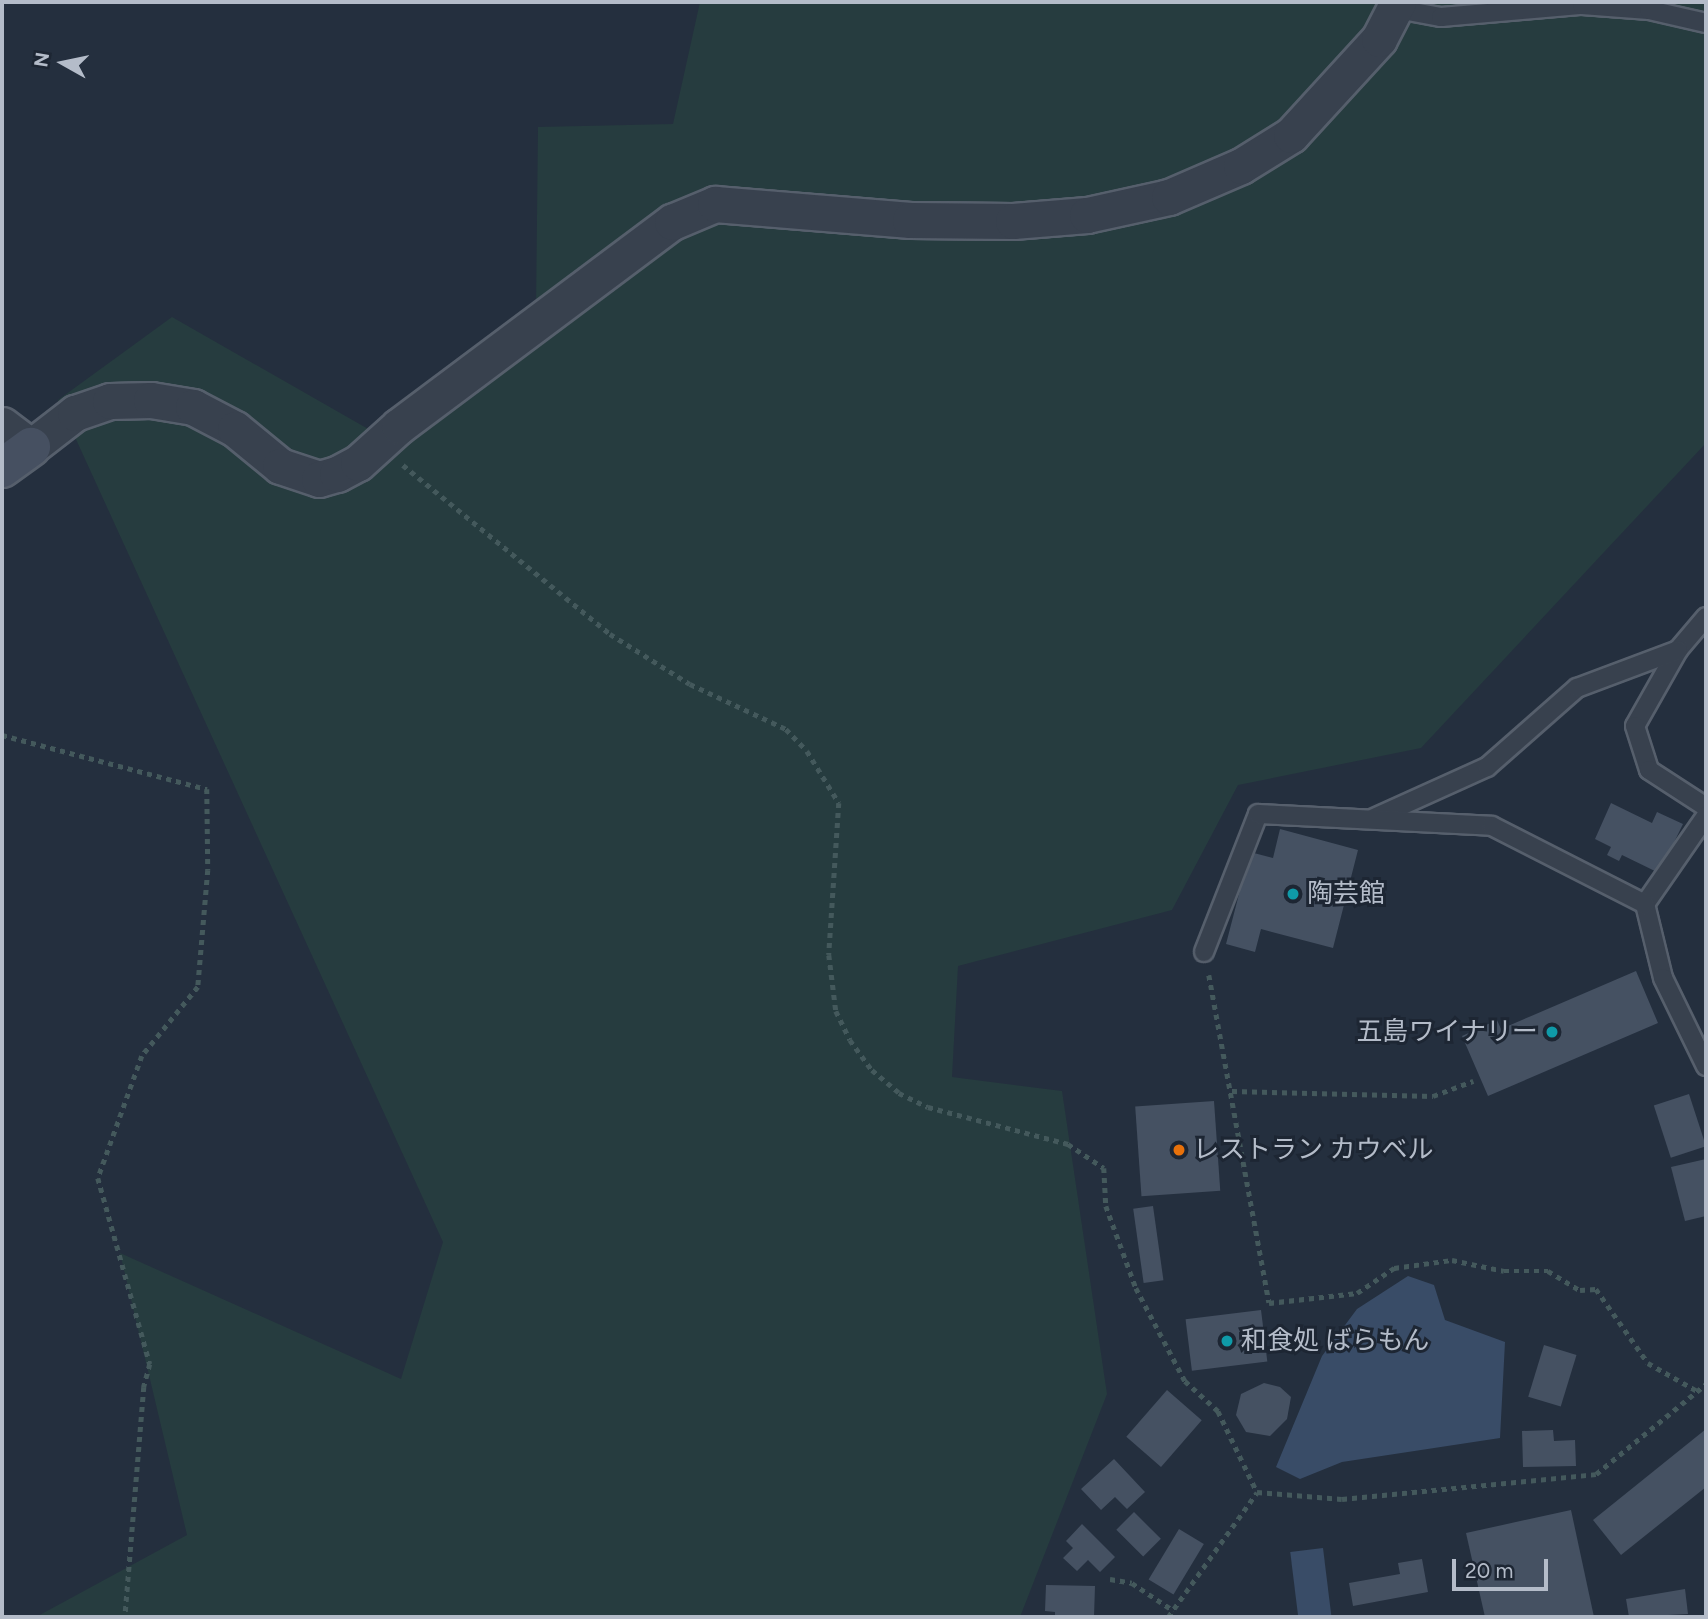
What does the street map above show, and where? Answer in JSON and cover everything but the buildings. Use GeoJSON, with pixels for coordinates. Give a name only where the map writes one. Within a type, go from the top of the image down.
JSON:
{"type":"FeatureCollection","features":[{"type":"Feature","properties":{"kind":"street"},"geometry":{"type":"LineString","coordinates":[[11,446],[75,413],[110,401],[151,400],[192,407],[235,429],[280,466],[319,479],[358,463],[410,418],[672,222],[715,204],[910,220],[1013,221],[1087,215],[1169,197],[1241,166],[1292,135],[1379,39],[1397,5]]}},
{"type":"Feature","properties":{"kind":"lane"},"geometry":{"type":"LineString","coordinates":[[1397,5],[1441,17],[1582,5],[1649,10],[1706,23]]}},
{"type":"Feature","properties":{"kind":"lane"},"geometry":{"type":"LineString","coordinates":[[1706,617],[1678,650],[1634,726],[1649,770],[1706,807]]}},
{"type":"Feature","properties":{"kind":"lane"},"geometry":{"type":"LineString","coordinates":[[1371,819],[1487,767],[1577,688],[1678,650]]}},
{"type":"Feature","properties":{"kind":"lane"},"geometry":{"type":"LineString","coordinates":[[1204,952],[1258,814],[1492,826],[1645,904]]}},
{"type":"Feature","properties":{"kind":"lane"},"geometry":{"type":"LineString","coordinates":[[1706,816],[1645,904],[1663,978],[1706,1066]]}},
{"type":"Feature","properties":{"kind":"path"},"geometry":{"type":"LineString","coordinates":[[382,444],[610,634],[690,684],[786,729],[807,751],[839,803],[830,955],[836,1010],[850,1040],[872,1070],[899,1093],[928,1107],[1068,1144],[1104,1168],[1106,1206],[1136,1288],[1185,1381],[1218,1411],[1257,1492]]}},
{"type":"Feature","properties":{"kind":"path"},"geometry":{"type":"LineString","coordinates":[[2,735],[207,789],[208,870],[198,987],[142,1056],[98,1178],[150,1364],[144,1387],[125,1617]]}},
{"type":"Feature","properties":{"kind":"path"},"geometry":{"type":"LineString","coordinates":[[1204,952],[1232,1091],[1269,1303],[1357,1293],[1394,1268],[1452,1260],[1504,1271],[1548,1270],[1580,1290],[1596,1289],[1648,1363],[1699,1392]]}},
{"type":"Feature","properties":{"kind":"path"},"geometry":{"type":"LineString","coordinates":[[1232,1091],[1433,1096],[1473,1081]]}},
{"type":"Feature","properties":{"kind":"path"},"geometry":{"type":"LineString","coordinates":[[1257,1492],[1342,1499],[1597,1474],[1706,1384]]}},
{"type":"Feature","properties":{"kind":"path"},"geometry":{"type":"LineString","coordinates":[[1168,1617],[1257,1492]]}},
{"type":"Feature","properties":{"kind":"path"},"geometry":{"type":"LineString","coordinates":[[1110,1579],[1132,1583],[1174,1611]]}},
{"type":"Feature","properties":{"kind":"green space"},"geometry":{"type":"Polygon","coordinates":[[[700,2],[1706,2],[1706,443],[1421,748],[1238,785],[1172,910],[958,966],[952,1077],[1062,1091],[1107,1394],[1020,1617],[36,1617],[187,1535],[120,1253],[401,1379],[443,1242],[58,400],[172,317],[370,430],[536,309],[538,127],[673,124],[700,2]]]}},
{"type":"Feature","properties":{"kind":"water"},"geometry":{"type":"Polygon","coordinates":[[[1408,1276],[1434,1285],[1445,1320],[1505,1342],[1500,1438],[1342,1462],[1300,1479],[1276,1467],[1322,1356],[1357,1309],[1408,1276]]]}},
{"type":"Feature","properties":{"kind":"water"},"geometry":{"type":"Polygon","coordinates":[[[1323,1548],[1331,1615],[1298,1617],[1290,1552],[1323,1548]]]}},
{"type":"Feature","properties":{"kind":"place","name":"陶芸館"},"geometry":{"type":"Point","coordinates":[1293,894]}},
{"type":"Feature","properties":{"kind":"place","name":"五島ワイナリー"},"geometry":{"type":"Point","coordinates":[1552,1032]}},
{"type":"Feature","properties":{"kind":"place","name":"レストラン カウベル"},"geometry":{"type":"Point","coordinates":[1179,1150]}},
{"type":"Feature","properties":{"kind":"place","name":"和食処 ばらもん"},"geometry":{"type":"Point","coordinates":[1227,1341]}}]}
